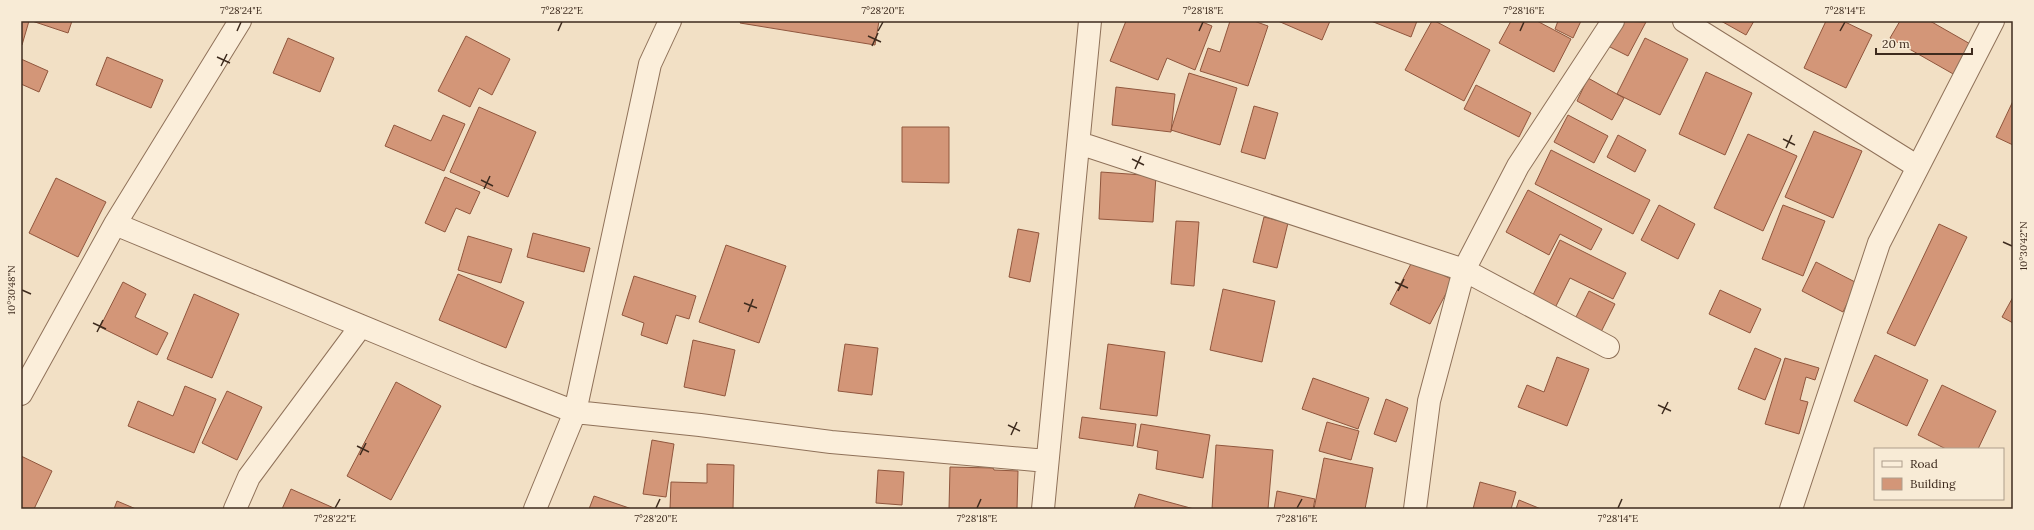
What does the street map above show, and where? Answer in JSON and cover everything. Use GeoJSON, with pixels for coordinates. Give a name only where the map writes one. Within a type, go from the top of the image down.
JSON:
{"type":"FeatureCollection","features":[{"type":"Feature","properties":{"kind":"street"},"geometry":{"type":"LineString","coordinates":[[21,394],[115,224],[240,21]]}},
{"type":"Feature","properties":{"kind":"street"},"geometry":{"type":"LineString","coordinates":[[535,509],[575,412],[650,64],[670,21]]}},
{"type":"Feature","properties":{"kind":"street"},"geometry":{"type":"LineString","coordinates":[[1043,509],[1090,21]]}},
{"type":"Feature","properties":{"kind":"street"},"geometry":{"type":"LineString","coordinates":[[1415,509],[1429,401],[1464,270],[1518,166],[1613,21]]}},
{"type":"Feature","properties":{"kind":"street"},"geometry":{"type":"LineString","coordinates":[[1684,21],[1918,167]]}},
{"type":"Feature","properties":{"kind":"street"},"geometry":{"type":"LineString","coordinates":[[1791,509],[1879,244],[1993,21]]}},
{"type":"Feature","properties":{"kind":"street"},"geometry":{"type":"LineString","coordinates":[[1079,143],[1464,270],[1608,347]]}},
{"type":"Feature","properties":{"kind":"street"},"geometry":{"type":"LineString","coordinates":[[115,224],[361,326],[575,412],[700,425],[831,442],[1047,461]]}},
{"type":"Feature","properties":{"kind":"street"},"geometry":{"type":"LineString","coordinates":[[234,509],[249,477],[361,326]]}},
{"type":"Feature","properties":{"kind":"building"},"geometry":{"type":"Polygon","coordinates":[[[21,21],[29,21],[22,45],[21,44],[21,21]]]}},
{"type":"Feature","properties":{"kind":"building"},"geometry":{"type":"Polygon","coordinates":[[[32,21],[72,21],[68,33],[32,21]]]}},
{"type":"Feature","properties":{"kind":"building"},"geometry":{"type":"Polygon","coordinates":[[[741,21],[879,21],[875,45],[740,23],[741,21]]]}},
{"type":"Feature","properties":{"kind":"building"},"geometry":{"type":"Polygon","coordinates":[[[1126,21],[1200,21],[1212,26],[1195,70],[1167,58],[1158,80],[1110,61],[1126,21]]]}},
{"type":"Feature","properties":{"kind":"building"},"geometry":{"type":"Polygon","coordinates":[[[1230,21],[1254,21],[1268,26],[1248,86],[1200,71],[1208,48],[1220,52],[1230,21]]]}},
{"type":"Feature","properties":{"kind":"building"},"geometry":{"type":"Polygon","coordinates":[[[1278,21],[1330,21],[1322,40],[1278,21]]]}},
{"type":"Feature","properties":{"kind":"building"},"geometry":{"type":"Polygon","coordinates":[[[1371,21],[1417,21],[1411,37],[1371,21]]]}},
{"type":"Feature","properties":{"kind":"building"},"geometry":{"type":"Polygon","coordinates":[[[1432,21],[1435,21],[1490,50],[1464,101],[1405,70],[1432,21]]]}},
{"type":"Feature","properties":{"kind":"building"},"geometry":{"type":"Polygon","coordinates":[[[1511,21],[1537,21],[1571,39],[1554,72],[1499,43],[1511,21]]]}},
{"type":"Feature","properties":{"kind":"building"},"geometry":{"type":"Polygon","coordinates":[[[1558,21],[1581,21],[1573,38],[1555,29],[1558,21]]]}},
{"type":"Feature","properties":{"kind":"building"},"geometry":{"type":"Polygon","coordinates":[[[1621,21],[1646,22],[1628,56],[1608,46],[1621,21]]]}},
{"type":"Feature","properties":{"kind":"building"},"geometry":{"type":"Polygon","coordinates":[[[1721,21],[1754,21],[1746,35],[1721,21]]]}},
{"type":"Feature","properties":{"kind":"building"},"geometry":{"type":"Polygon","coordinates":[[[1826,21],[1843,21],[1872,35],[1846,88],[1804,68],[1826,21]]]}},
{"type":"Feature","properties":{"kind":"building"},"geometry":{"type":"Polygon","coordinates":[[[1900,21],[1930,21],[1972,45],[1955,75],[1890,38],[1900,21]]]}},
{"type":"Feature","properties":{"kind":"building"},"geometry":{"type":"Polygon","coordinates":[[[466,36],[510,59],[492,95],[479,88],[470,107],[438,91],[466,36]]]}},
{"type":"Feature","properties":{"kind":"building"},"geometry":{"type":"Polygon","coordinates":[[[288,38],[334,58],[320,92],[273,73],[288,38]]]}},
{"type":"Feature","properties":{"kind":"building"},"geometry":{"type":"Polygon","coordinates":[[[1645,38],[1688,59],[1660,115],[1617,94],[1645,38]]]}},
{"type":"Feature","properties":{"kind":"building"},"geometry":{"type":"Polygon","coordinates":[[[107,57],[163,80],[151,108],[96,85],[107,57]]]}},
{"type":"Feature","properties":{"kind":"building"},"geometry":{"type":"Polygon","coordinates":[[[21,59],[48,71],[39,92],[21,84],[21,59]]]}},
{"type":"Feature","properties":{"kind":"building"},"geometry":{"type":"Polygon","coordinates":[[[1706,72],[1752,93],[1725,155],[1679,134],[1706,72]]]}},
{"type":"Feature","properties":{"kind":"building"},"geometry":{"type":"Polygon","coordinates":[[[1189,73],[1237,88],[1220,145],[1171,130],[1189,73]]]}},
{"type":"Feature","properties":{"kind":"building"},"geometry":{"type":"Polygon","coordinates":[[[1588,78],[1624,98],[1612,120],[1577,101],[1588,78]]]}},
{"type":"Feature","properties":{"kind":"building"},"geometry":{"type":"Polygon","coordinates":[[[1476,85],[1531,113],[1519,137],[1464,109],[1476,85]]]}},
{"type":"Feature","properties":{"kind":"building"},"geometry":{"type":"Polygon","coordinates":[[[1116,87],[1175,94],[1171,132],[1112,125],[1116,87]]]}},
{"type":"Feature","properties":{"kind":"building"},"geometry":{"type":"Polygon","coordinates":[[[2013,101],[2013,145],[1996,137],[2013,101]]]}},
{"type":"Feature","properties":{"kind":"building"},"geometry":{"type":"Polygon","coordinates":[[[1254,106],[1278,113],[1265,159],[1241,152],[1254,106]]]}},
{"type":"Feature","properties":{"kind":"building"},"geometry":{"type":"Polygon","coordinates":[[[479,107],[536,132],[508,197],[450,172],[479,107]]]}},
{"type":"Feature","properties":{"kind":"building"},"geometry":{"type":"Polygon","coordinates":[[[443,115],[465,124],[444,171],[385,146],[394,125],[431,141],[443,115]]]}},
{"type":"Feature","properties":{"kind":"building"},"geometry":{"type":"Polygon","coordinates":[[[1568,115],[1608,136],[1594,163],[1554,142],[1568,115]]]}},
{"type":"Feature","properties":{"kind":"building"},"geometry":{"type":"Polygon","coordinates":[[[902,127],[949,127],[949,183],[902,182],[902,127]]]}},
{"type":"Feature","properties":{"kind":"building"},"geometry":{"type":"Polygon","coordinates":[[[1814,131],[1862,151],[1833,218],[1785,197],[1814,131]]]}},
{"type":"Feature","properties":{"kind":"building"},"geometry":{"type":"Polygon","coordinates":[[[1748,134],[1797,156],[1763,231],[1714,208],[1748,134]]]}},
{"type":"Feature","properties":{"kind":"building"},"geometry":{"type":"Polygon","coordinates":[[[1618,135],[1646,150],[1635,172],[1607,157],[1618,135]]]}},
{"type":"Feature","properties":{"kind":"building"},"geometry":{"type":"Polygon","coordinates":[[[1551,150],[1650,200],[1633,234],[1535,184],[1551,150]]]}},
{"type":"Feature","properties":{"kind":"building"},"geometry":{"type":"Polygon","coordinates":[[[1101,172],[1156,176],[1153,222],[1099,219],[1101,172]]]}},
{"type":"Feature","properties":{"kind":"building"},"geometry":{"type":"Polygon","coordinates":[[[445,177],[480,192],[470,214],[456,208],[445,232],[425,223],[445,177]]]}},
{"type":"Feature","properties":{"kind":"building"},"geometry":{"type":"Polygon","coordinates":[[[56,178],[106,202],[78,257],[29,233],[56,178]]]}},
{"type":"Feature","properties":{"kind":"building"},"geometry":{"type":"Polygon","coordinates":[[[1528,190],[1602,229],[1591,250],[1560,234],[1549,255],[1506,232],[1528,190]]]}},
{"type":"Feature","properties":{"kind":"building"},"geometry":{"type":"Polygon","coordinates":[[[1659,205],[1695,224],[1678,259],[1641,240],[1659,205]]]}},
{"type":"Feature","properties":{"kind":"building"},"geometry":{"type":"Polygon","coordinates":[[[1783,205],[1825,221],[1803,276],[1762,259],[1783,205]]]}},
{"type":"Feature","properties":{"kind":"building"},"geometry":{"type":"Polygon","coordinates":[[[1264,217],[1288,223],[1277,268],[1253,262],[1264,217]]]}},
{"type":"Feature","properties":{"kind":"building"},"geometry":{"type":"Polygon","coordinates":[[[1176,221],[1199,222],[1194,286],[1171,284],[1176,221]]]}},
{"type":"Feature","properties":{"kind":"building"},"geometry":{"type":"Polygon","coordinates":[[[1939,224],[1967,237],[1915,346],[1887,333],[1939,224]]]}},
{"type":"Feature","properties":{"kind":"building"},"geometry":{"type":"Polygon","coordinates":[[[1018,229],[1039,233],[1030,282],[1009,277],[1018,229]]]}},
{"type":"Feature","properties":{"kind":"building"},"geometry":{"type":"Polygon","coordinates":[[[533,233],[590,248],[584,272],[527,257],[533,233]]]}},
{"type":"Feature","properties":{"kind":"building"},"geometry":{"type":"Polygon","coordinates":[[[468,236],[512,249],[501,283],[458,270],[468,236]]]}},
{"type":"Feature","properties":{"kind":"building"},"geometry":{"type":"Polygon","coordinates":[[[1560,240],[1626,273],[1613,299],[1570,278],[1553,312],[1530,301],[1560,240]]]}},
{"type":"Feature","properties":{"kind":"building"},"geometry":{"type":"Polygon","coordinates":[[[726,245],[786,266],[759,343],[699,322],[726,245]]]}},
{"type":"Feature","properties":{"kind":"building"},"geometry":{"type":"Polygon","coordinates":[[[1413,260],[1453,280],[1430,324],[1390,304],[1413,260]]]}},
{"type":"Feature","properties":{"kind":"building"},"geometry":{"type":"Polygon","coordinates":[[[1816,262],[1857,283],[1843,312],[1802,291],[1816,262]]]}},
{"type":"Feature","properties":{"kind":"building"},"geometry":{"type":"Polygon","coordinates":[[[458,274],[524,302],[506,348],[439,320],[458,274]]]}},
{"type":"Feature","properties":{"kind":"building"},"geometry":{"type":"Polygon","coordinates":[[[634,276],[696,296],[689,319],[676,315],[667,344],[641,335],[644,323],[622,315],[634,276]]]}},
{"type":"Feature","properties":{"kind":"building"},"geometry":{"type":"Polygon","coordinates":[[[123,282],[146,294],[135,317],[168,333],[157,355],[100,327],[123,282]]]}},
{"type":"Feature","properties":{"kind":"building"},"geometry":{"type":"Polygon","coordinates":[[[1223,289],[1275,301],[1262,362],[1210,350],[1223,289]]]}},
{"type":"Feature","properties":{"kind":"building"},"geometry":{"type":"Polygon","coordinates":[[[1720,290],[1761,309],[1750,333],[1709,314],[1720,290]]]}},
{"type":"Feature","properties":{"kind":"building"},"geometry":{"type":"Polygon","coordinates":[[[1589,291],[1615,304],[1597,340],[1571,327],[1589,291]]]}},
{"type":"Feature","properties":{"kind":"building"},"geometry":{"type":"Polygon","coordinates":[[[194,294],[239,314],[212,378],[167,359],[194,294]]]}},
{"type":"Feature","properties":{"kind":"building"},"geometry":{"type":"Polygon","coordinates":[[[2013,297],[2013,323],[2002,317],[2013,297]]]}},
{"type":"Feature","properties":{"kind":"building"},"geometry":{"type":"Polygon","coordinates":[[[693,340],[735,350],[725,396],[684,387],[693,340]]]}},
{"type":"Feature","properties":{"kind":"building"},"geometry":{"type":"Polygon","coordinates":[[[845,344],[878,348],[872,395],[838,391],[845,344]]]}},
{"type":"Feature","properties":{"kind":"building"},"geometry":{"type":"Polygon","coordinates":[[[1108,344],[1165,352],[1157,416],[1100,409],[1108,344]]]}},
{"type":"Feature","properties":{"kind":"building"},"geometry":{"type":"Polygon","coordinates":[[[1755,348],[1781,359],[1765,400],[1738,389],[1755,348]]]}},
{"type":"Feature","properties":{"kind":"building"},"geometry":{"type":"Polygon","coordinates":[[[1875,355],[1928,380],[1907,426],[1854,401],[1875,355]]]}},
{"type":"Feature","properties":{"kind":"building"},"geometry":{"type":"Polygon","coordinates":[[[1557,357],[1589,369],[1567,426],[1518,407],[1527,385],[1544,392],[1557,357]]]}},
{"type":"Feature","properties":{"kind":"building"},"geometry":{"type":"Polygon","coordinates":[[[1785,358],[1819,368],[1815,380],[1806,377],[1800,400],[1808,402],[1799,434],[1765,424],[1785,358]]]}},
{"type":"Feature","properties":{"kind":"building"},"geometry":{"type":"Polygon","coordinates":[[[1313,378],[1369,398],[1358,429],[1302,409],[1313,378]]]}},
{"type":"Feature","properties":{"kind":"building"},"geometry":{"type":"Polygon","coordinates":[[[396,382],[441,406],[391,500],[347,476],[396,382]]]}},
{"type":"Feature","properties":{"kind":"building"},"geometry":{"type":"Polygon","coordinates":[[[1942,385],[1996,411],[1978,448],[1944,448],[1918,435],[1942,385]]]}},
{"type":"Feature","properties":{"kind":"building"},"geometry":{"type":"Polygon","coordinates":[[[185,386],[216,399],[194,453],[128,426],[138,401],[173,416],[185,386]]]}},
{"type":"Feature","properties":{"kind":"building"},"geometry":{"type":"Polygon","coordinates":[[[227,391],[262,407],[237,460],[202,443],[227,391]]]}},
{"type":"Feature","properties":{"kind":"building"},"geometry":{"type":"Polygon","coordinates":[[[1386,399],[1408,408],[1396,442],[1374,434],[1386,399]]]}},
{"type":"Feature","properties":{"kind":"building"},"geometry":{"type":"Polygon","coordinates":[[[1082,417],[1136,424],[1133,446],[1079,438],[1082,417]]]}},
{"type":"Feature","properties":{"kind":"building"},"geometry":{"type":"Polygon","coordinates":[[[1327,422],[1359,431],[1351,460],[1319,451],[1327,422]]]}},
{"type":"Feature","properties":{"kind":"building"},"geometry":{"type":"Polygon","coordinates":[[[1141,424],[1210,435],[1203,478],[1156,469],[1158,451],[1137,447],[1141,424]]]}},
{"type":"Feature","properties":{"kind":"building"},"geometry":{"type":"Polygon","coordinates":[[[652,440],[674,444],[666,497],[643,494],[652,440]]]}},
{"type":"Feature","properties":{"kind":"building"},"geometry":{"type":"Polygon","coordinates":[[[1216,445],[1273,450],[1268,509],[1212,509],[1216,445]]]}},
{"type":"Feature","properties":{"kind":"building"},"geometry":{"type":"Polygon","coordinates":[[[21,456],[52,471],[34,509],[21,509],[21,456]]]}},
{"type":"Feature","properties":{"kind":"building"},"geometry":{"type":"Polygon","coordinates":[[[1324,458],[1373,468],[1365,509],[1314,509],[1324,458]]]}},
{"type":"Feature","properties":{"kind":"building"},"geometry":{"type":"Polygon","coordinates":[[[707,464],[734,465],[733,509],[670,509],[671,482],[707,483],[707,464]]]}},
{"type":"Feature","properties":{"kind":"building"},"geometry":{"type":"Polygon","coordinates":[[[950,467],[993,468],[994,470],[1018,471],[1017,509],[949,509],[950,467]]]}},
{"type":"Feature","properties":{"kind":"building"},"geometry":{"type":"Polygon","coordinates":[[[878,470],[904,472],[902,505],[876,503],[878,470]]]}},
{"type":"Feature","properties":{"kind":"building"},"geometry":{"type":"Polygon","coordinates":[[[1480,482],[1516,492],[1511,509],[1473,509],[1480,482]]]}},
{"type":"Feature","properties":{"kind":"building"},"geometry":{"type":"Polygon","coordinates":[[[291,489],[336,509],[282,509],[291,489]]]}},
{"type":"Feature","properties":{"kind":"building"},"geometry":{"type":"Polygon","coordinates":[[[1277,491],[1315,499],[1313,509],[1274,509],[1277,491]]]}},
{"type":"Feature","properties":{"kind":"building"},"geometry":{"type":"Polygon","coordinates":[[[1139,494],[1194,509],[1134,509],[1139,494]]]}},
{"type":"Feature","properties":{"kind":"building"},"geometry":{"type":"Polygon","coordinates":[[[594,496],[632,509],[589,509],[594,496]]]}},
{"type":"Feature","properties":{"kind":"building"},"geometry":{"type":"Polygon","coordinates":[[[1519,500],[1541,509],[1516,509],[1519,500]]]}},
{"type":"Feature","properties":{"kind":"building"},"geometry":{"type":"Polygon","coordinates":[[[117,501],[136,509],[114,509],[117,501]]]}}]}
